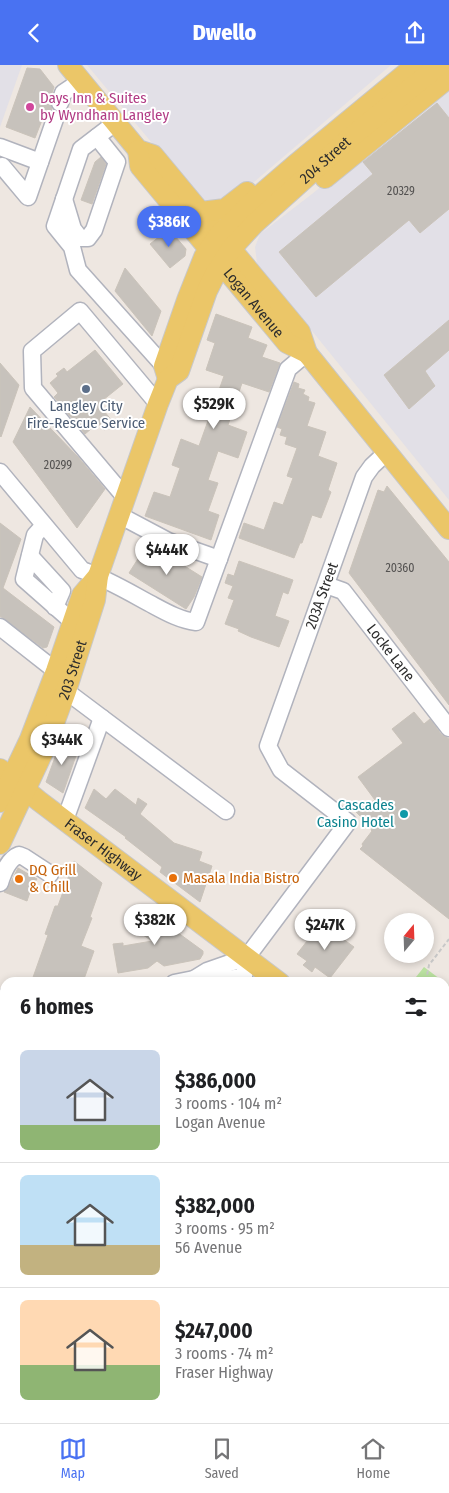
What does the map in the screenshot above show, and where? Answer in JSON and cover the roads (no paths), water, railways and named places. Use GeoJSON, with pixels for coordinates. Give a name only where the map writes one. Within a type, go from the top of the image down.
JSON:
{"type":"FeatureCollection","features":[{"type":"Feature","properties":{"kind":"main road","name":"Logan Avenue"},"geometry":{"type":"LineString","coordinates":[[68,65],[138,150],[154,155],[201,212],[240,287],[287,343],[307,353]]}},
{"type":"Feature","properties":{"kind":"main road","name":"204 Street"},"geometry":{"type":"LineString","coordinates":[[220,249],[282,176],[412,70],[439,65]]}},
{"type":"Feature","properties":{"kind":"main road","name":"204 Street"},"geometry":{"type":"LineString","coordinates":[[220,249],[254,224],[350,138],[412,70]]}},
{"type":"Feature","properties":{"kind":"main road"},"geometry":{"type":"LineString","coordinates":[[201,212],[225,209],[238,200],[311,135],[412,70]]}},
{"type":"Feature","properties":{"kind":"main road"},"geometry":{"type":"LineString","coordinates":[[277,204],[313,187],[448,79],[449,73]]}},
{"type":"Feature","properties":{"kind":"main road","name":"Logan Avenue"},"geometry":{"type":"LineString","coordinates":[[138,150],[140,166],[300,332],[307,353],[449,529]]}},
{"type":"Feature","properties":{"kind":"main road","name":"203 Street"},"geometry":{"type":"LineString","coordinates":[[166,372],[179,371],[220,249]]}},
{"type":"Feature","properties":{"kind":"main road","name":"203 Street"},"geometry":{"type":"LineString","coordinates":[[0,844],[12,779],[44,750],[66,691],[95,600],[98,575],[158,404],[198,269],[220,249]]}},
{"type":"Feature","properties":{"kind":"main road"},"geometry":{"type":"LineString","coordinates":[[207,291],[240,287]]}},
{"type":"Feature","properties":{"kind":"main road","name":"203 Street"},"geometry":{"type":"LineString","coordinates":[[0,801],[30,739],[82,595],[98,575]]}},
{"type":"Feature","properties":{"kind":"main road","name":"Fraser Highway"},"geometry":{"type":"LineString","coordinates":[[12,779],[272,977]]}},
{"type":"Feature","properties":{"kind":"street"},"geometry":{"type":"LineString","coordinates":[[60,103],[63,93],[81,81]]}},
{"type":"Feature","properties":{"kind":"street"},"geometry":{"type":"LineString","coordinates":[[2,166],[28,197],[55,119]]}},
{"type":"Feature","properties":{"kind":"street"},"geometry":{"type":"LineString","coordinates":[[115,123],[81,149],[55,226],[72,247],[78,270],[166,372]]}},
{"type":"Feature","properties":{"kind":"street"},"geometry":{"type":"LineString","coordinates":[[64,199],[73,229],[80,238],[88,238],[94,230],[117,162],[97,137]]}},
{"type":"Feature","properties":{"kind":"street"},"geometry":{"type":"LineString","coordinates":[[0,147],[40,162]]}},
{"type":"Feature","properties":{"kind":"street"},"geometry":{"type":"LineString","coordinates":[[158,404],[80,311],[32,351],[32,388],[122,506],[168,541],[219,559]]}},
{"type":"Feature","properties":{"kind":"street"},"geometry":{"type":"LineString","coordinates":[[0,472],[82,570],[98,575],[186,621],[196,622],[288,369],[307,353]]}},
{"type":"Feature","properties":{"kind":"street","name":"203A Street"},"geometry":{"type":"LineString","coordinates":[[247,957],[348,822],[281,770],[268,746],[364,477],[372,466],[386,453]]}},
{"type":"Feature","properties":{"kind":"street"},"geometry":{"type":"LineString","coordinates":[[44,525],[35,535],[24,579],[73,620]]}},
{"type":"Feature","properties":{"kind":"street","name":"Locke Lane"},"geometry":{"type":"LineString","coordinates":[[326,585],[342,591],[449,728]]}},
{"type":"Feature","properties":{"kind":"street"},"geometry":{"type":"LineString","coordinates":[[0,627],[56,671]]}},
{"type":"Feature","properties":{"kind":"street"},"geometry":{"type":"LineString","coordinates":[[66,691],[226,811]]}},
{"type":"Feature","properties":{"kind":"street"},"geometry":{"type":"LineString","coordinates":[[65,821],[102,718]]}},
{"type":"Feature","properties":{"kind":"street"},"geometry":{"type":"LineString","coordinates":[[0,883],[4,871],[14,857],[19,855],[50,873]]}},
{"type":"Feature","properties":{"kind":"street"},"geometry":{"type":"LineString","coordinates":[[236,977],[244,976],[247,957]]}},
{"type":"Feature","properties":{"kind":"place","name":"Days Inn & Suites by Wyndham Langley"},"geometry":{"type":"Point","coordinates":[30,107]}},
{"type":"Feature","properties":{"kind":"place","name":"Langley City Fire-Rescue Service"},"geometry":{"type":"Point","coordinates":[86,389]}},
{"type":"Feature","properties":{"kind":"place","name":"Cascades Casino Hotel"},"geometry":{"type":"Point","coordinates":[404,814]}},
{"type":"Feature","properties":{"kind":"place","name":"Masala India Bistro"},"geometry":{"type":"Point","coordinates":[173,878]}},
{"type":"Feature","properties":{"kind":"place","name":"DQ Grill & Chill"},"geometry":{"type":"Point","coordinates":[19,879]}}]}
